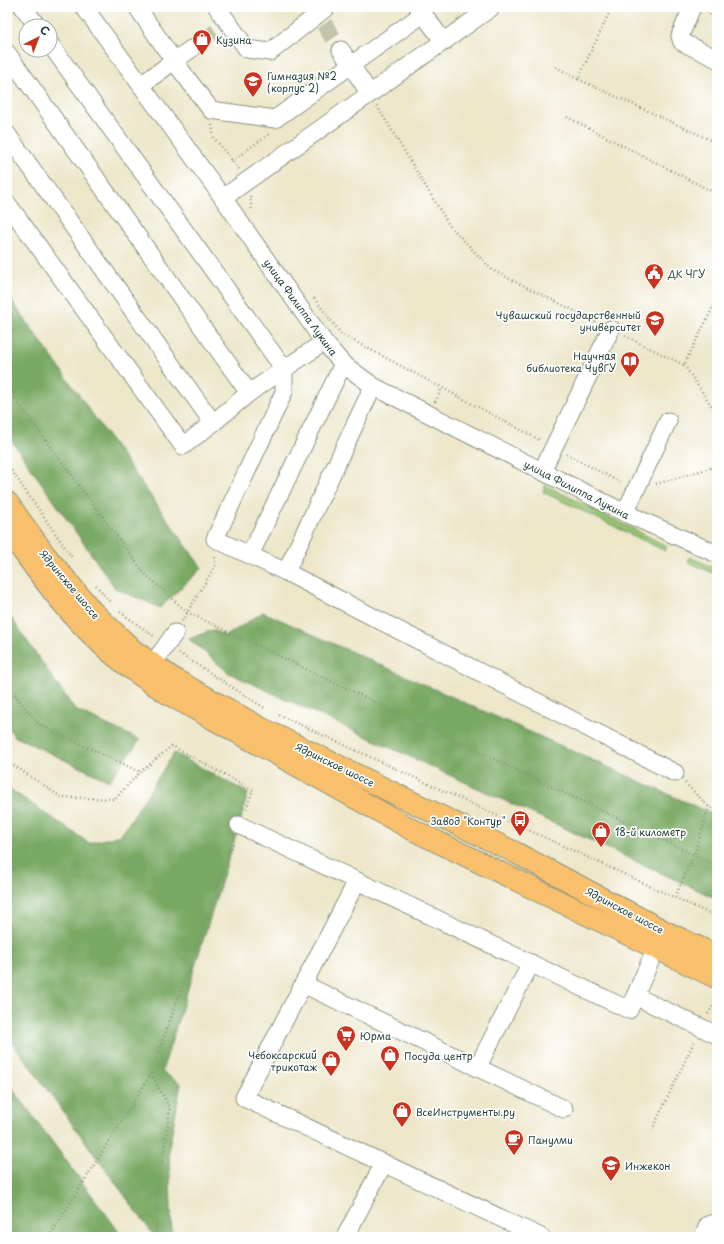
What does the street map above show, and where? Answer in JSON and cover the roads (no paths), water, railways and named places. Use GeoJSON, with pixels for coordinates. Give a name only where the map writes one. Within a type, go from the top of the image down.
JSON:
{"type":"FeatureCollection","features":[{"type":"Feature","properties":{"kind":"main road","name":"Ядринское шоссе"},"geometry":{"type":"LineString","coordinates":[[7,502],[46,556],[92,611],[112,631],[152,665],[261,728],[514,852],[660,940],[717,978]]}},
{"type":"Feature","properties":{"kind":"main road","name":"Ядринское шоссе"},"geometry":{"type":"LineString","coordinates":[[7,529],[55,594],[84,626],[114,656],[151,683],[411,829],[660,940],[717,956]]}},
{"type":"Feature","properties":{"kind":"street"},"geometry":{"type":"LineString","coordinates":[[23,7],[31,18]]}},
{"type":"Feature","properties":{"kind":"street","name":"улица Филиппа Лукина"},"geometry":{"type":"LineString","coordinates":[[84,7],[224,198],[324,342],[343,364],[373,386],[625,513],[717,554]]}},
{"type":"Feature","properties":{"kind":"street"},"geometry":{"type":"LineString","coordinates":[[137,7],[174,61],[211,110],[275,118],[352,66],[421,10],[444,42]]}},
{"type":"Feature","properties":{"kind":"street"},"geometry":{"type":"LineString","coordinates":[[217,7],[222,28],[247,49],[270,52],[323,15]]}},
{"type":"Feature","properties":{"kind":"street"},"geometry":{"type":"LineString","coordinates":[[224,198],[492,7]]}},
{"type":"Feature","properties":{"kind":"street"},"geometry":{"type":"LineString","coordinates":[[692,7],[680,36],[682,42],[717,59]]}},
{"type":"Feature","properties":{"kind":"street"},"geometry":{"type":"LineString","coordinates":[[141,84],[191,50]]}},
{"type":"Feature","properties":{"kind":"street"},"geometry":{"type":"LineString","coordinates":[[341,50],[370,94]]}},
{"type":"Feature","properties":{"kind":"street"},"geometry":{"type":"LineString","coordinates":[[7,53],[249,393]]}},
{"type":"Feature","properties":{"kind":"street"},"geometry":{"type":"LineString","coordinates":[[58,55],[284,369],[284,392],[215,539],[286,572],[675,772]]}},
{"type":"Feature","properties":{"kind":"street"},"geometry":{"type":"LineString","coordinates":[[7,134],[213,423]]}},
{"type":"Feature","properties":{"kind":"street"},"geometry":{"type":"LineString","coordinates":[[7,203],[182,446],[249,393],[324,342]]}},
{"type":"Feature","properties":{"kind":"street"},"geometry":{"type":"LineString","coordinates":[[542,471],[611,329]]}},
{"type":"Feature","properties":{"kind":"street"},"geometry":{"type":"LineString","coordinates":[[250,555],[343,364]]}},
{"type":"Feature","properties":{"kind":"street"},"geometry":{"type":"LineString","coordinates":[[286,572],[373,386]]}},
{"type":"Feature","properties":{"kind":"street"},"geometry":{"type":"LineString","coordinates":[[625,513],[634,490],[668,421]]}},
{"type":"Feature","properties":{"kind":"street"},"geometry":{"type":"LineString","coordinates":[[152,665],[170,639]]}},
{"type":"Feature","properties":{"kind":"street"},"geometry":{"type":"LineString","coordinates":[[240,824],[629,1010],[660,940]]}},
{"type":"Feature","properties":{"kind":"street"},"geometry":{"type":"LineString","coordinates":[[357,881],[244,1098],[541,1237]]}},
{"type":"Feature","properties":{"kind":"street"},"geometry":{"type":"LineString","coordinates":[[478,1068],[531,963]]}},
{"type":"Feature","properties":{"kind":"street"},"geometry":{"type":"LineString","coordinates":[[303,984],[564,1109]]}},
{"type":"Feature","properties":{"kind":"street"},"geometry":{"type":"LineString","coordinates":[[635,996],[717,1035]]}},
{"type":"Feature","properties":{"kind":"street"},"geometry":{"type":"LineString","coordinates":[[345,1237],[384,1163]]}},
{"type":"Feature","properties":{"kind":"street"},"geometry":{"type":"LineString","coordinates":[[703,1237],[708,1225],[717,1222]]}},
{"type":"Feature","properties":{"kind":"tunnel"},"geometry":{"type":"LineString","coordinates":[[324,24],[341,50]]}},
{"type":"Feature","properties":{"kind":"tunnel"},"geometry":{"type":"LineString","coordinates":[[191,49],[216,32]]}},
{"type":"Feature","properties":{"kind":"place","name":"Кузина"},"geometry":{"type":"Point","coordinates":[202,56]}},
{"type":"Feature","properties":{"kind":"place","name":"Гимназия №2 (корпус 2)"},"geometry":{"type":"Point","coordinates":[253,98]}},
{"type":"Feature","properties":{"kind":"place","name":"ДК ЧГУ"},"geometry":{"type":"Point","coordinates":[654,290]}},
{"type":"Feature","properties":{"kind":"place","name":"Чувашский государственный университет"},"geometry":{"type":"Point","coordinates":[655,337]}},
{"type":"Feature","properties":{"kind":"place","name":"Научная библиотека ЧувГУ"},"geometry":{"type":"Point","coordinates":[630,378]}},
{"type":"Feature","properties":{"kind":"place","name":"Завод \"Контур\""},"geometry":{"type":"Point","coordinates":[520,837]}},
{"type":"Feature","properties":{"kind":"place","name":"18-й километр"},"geometry":{"type":"Point","coordinates":[601,848]}},
{"type":"Feature","properties":{"kind":"place","name":"Юрма"},"geometry":{"type":"Point","coordinates":[346,1052]}},
{"type":"Feature","properties":{"kind":"place","name":"Посуда центр"},"geometry":{"type":"Point","coordinates":[390,1072]}},
{"type":"Feature","properties":{"kind":"place","name":"Чебоксарский трикотаж"},"geometry":{"type":"Point","coordinates":[331,1077]}},
{"type":"Feature","properties":{"kind":"place","name":"ВсеИнструменты.ру"},"geometry":{"type":"Point","coordinates":[402,1128]}},
{"type":"Feature","properties":{"kind":"place","name":"Панулми"},"geometry":{"type":"Point","coordinates":[514,1156]}},
{"type":"Feature","properties":{"kind":"place","name":"Инжекон"},"geometry":{"type":"Point","coordinates":[611,1182]}}]}
